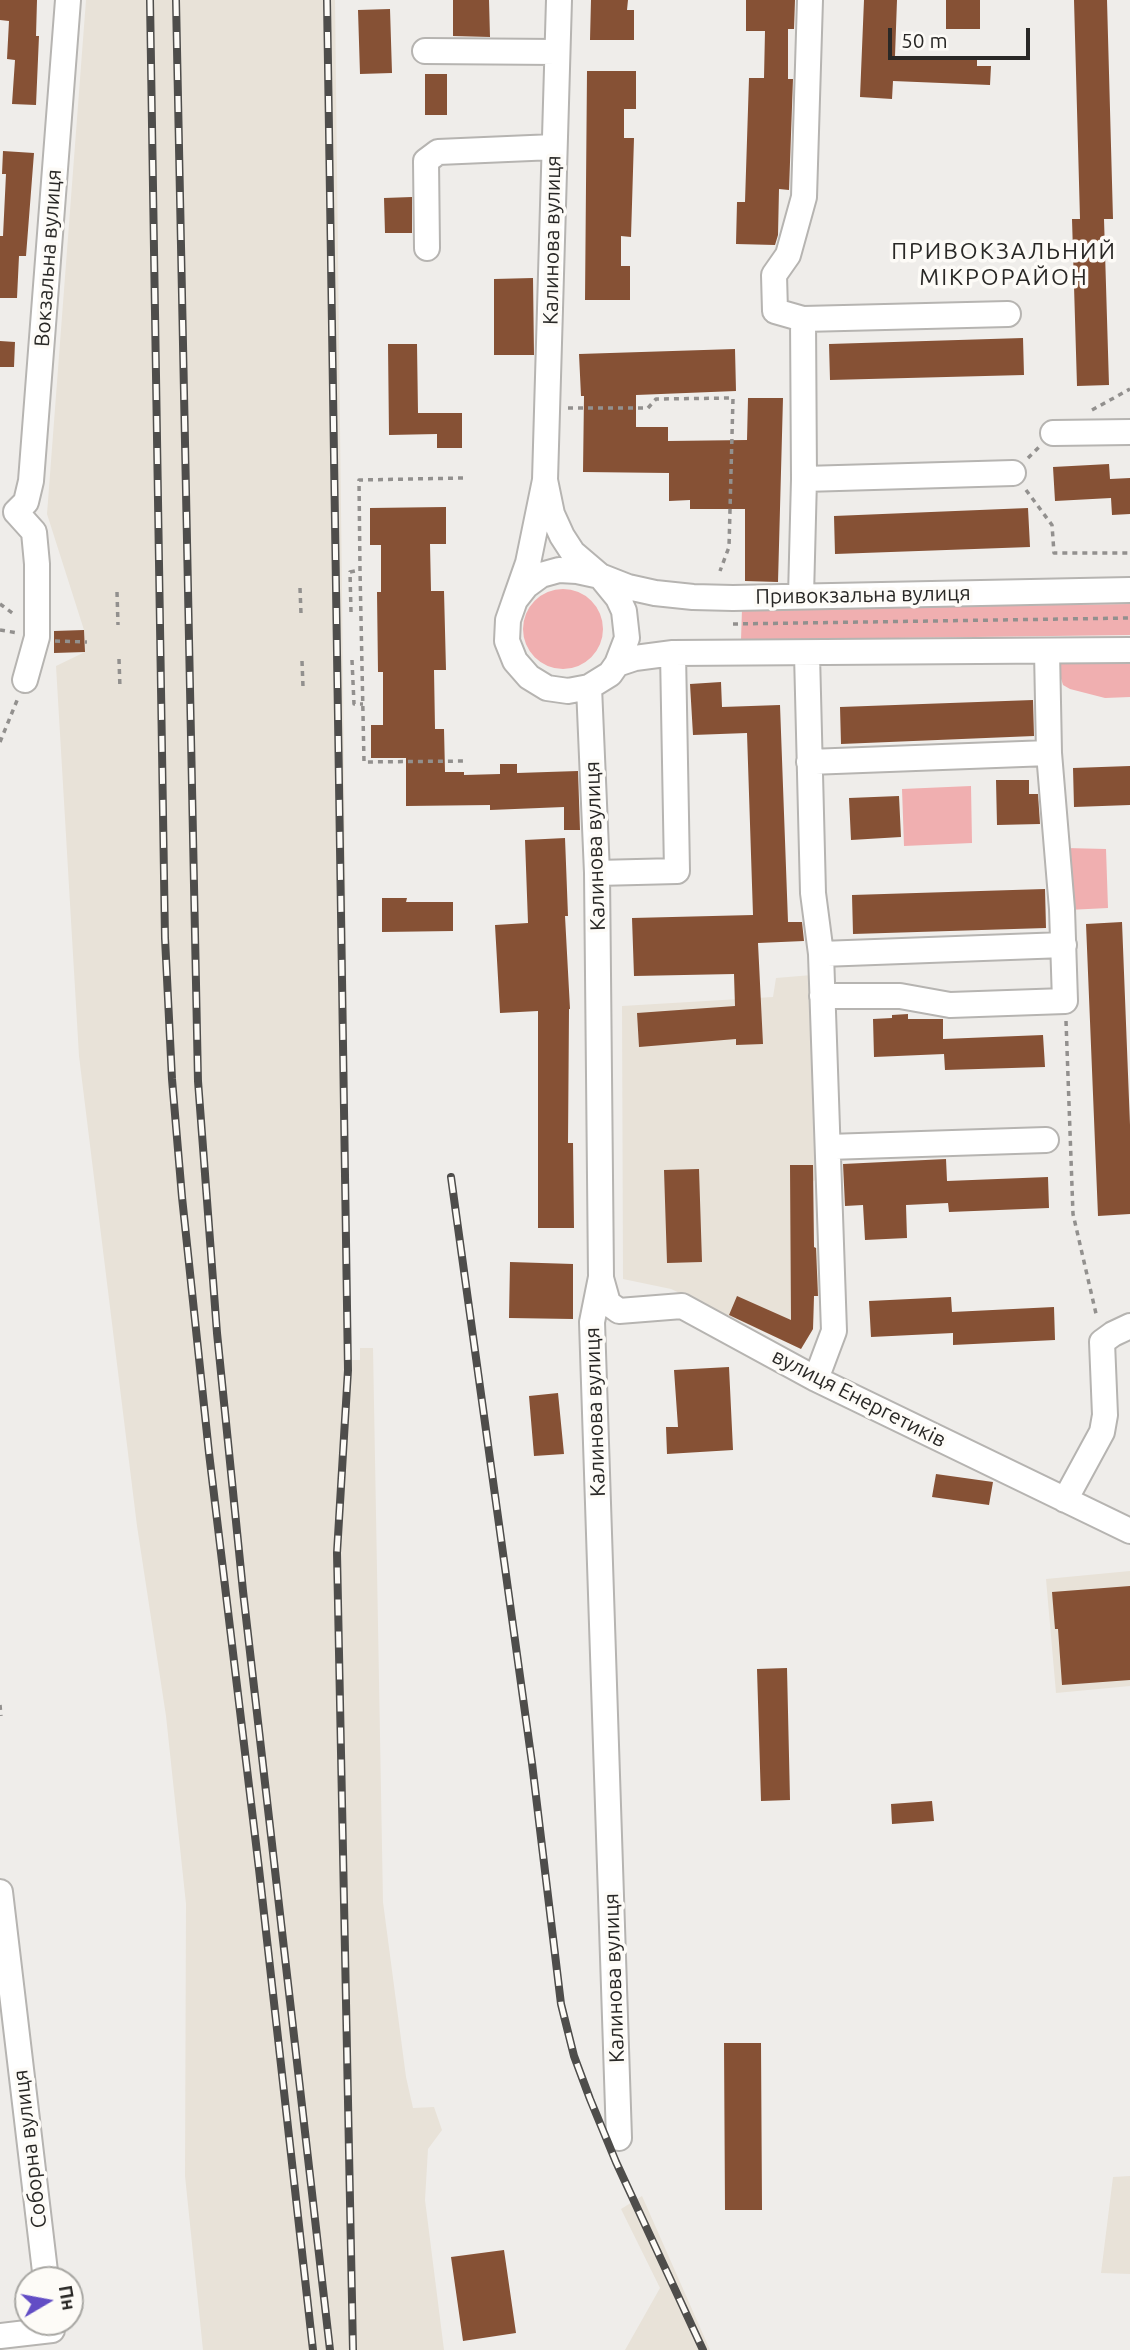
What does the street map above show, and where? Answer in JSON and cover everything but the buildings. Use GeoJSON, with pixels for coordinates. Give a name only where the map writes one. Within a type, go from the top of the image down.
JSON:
{"type":"FeatureCollection","features":[{"type":"Feature","properties":{"kind":"street","name":"Вокзальна вулиця"},"geometry":{"type":"LineString","coordinates":[[8,512],[26,502],[31,481],[68,0]]}},
{"type":"Feature","properties":{"kind":"street","name":"Калинова вулиця"},"geometry":{"type":"LineString","coordinates":[[545,480],[559,0]]}},
{"type":"Feature","properties":{"kind":"street"},"geometry":{"type":"LineString","coordinates":[[810,0],[804,197],[788,255],[774,275],[775,311],[803,319],[1008,314]]}},
{"type":"Feature","properties":{"kind":"street"},"geometry":{"type":"LineString","coordinates":[[425,51],[557,52]]}},
{"type":"Feature","properties":{"kind":"street"},"geometry":{"type":"LineString","coordinates":[[427,248],[426,161],[438,152],[554,146]]}},
{"type":"Feature","properties":{"kind":"street"},"geometry":{"type":"LineString","coordinates":[[801,596],[804,479],[803,319]]}},
{"type":"Feature","properties":{"kind":"street"},"geometry":{"type":"LineString","coordinates":[[1053,433],[1130,432]]}},
{"type":"Feature","properties":{"kind":"street"},"geometry":{"type":"LineString","coordinates":[[804,479],[1013,473]]}},
{"type":"Feature","properties":{"kind":"street"},"geometry":{"type":"LineString","coordinates":[[545,480],[552,514],[562,537],[573,553],[600,576],[618,598],[624,611],[627,638],[617,664],[600,681],[589,687],[568,691],[547,688],[529,677],[515,661],[508,641],[508,620],[528,562],[545,480]]}},
{"type":"Feature","properties":{"kind":"street"},"geometry":{"type":"LineString","coordinates":[[8,512],[34,532],[37,637],[25,680]]}},
{"type":"Feature","properties":{"kind":"street"},"geometry":{"type":"LineString","coordinates":[[514,600],[526,586],[541,575],[559,570],[600,576]]}},
{"type":"Feature","properties":{"kind":"street","name":"Привокзальна вулиця"},"geometry":{"type":"LineString","coordinates":[[600,576],[654,593],[693,597],[1130,590]]}},
{"type":"Feature","properties":{"kind":"street"},"geometry":{"type":"LineString","coordinates":[[617,664],[635,658],[673,653],[1130,650]]}},
{"type":"Feature","properties":{"kind":"street"},"geometry":{"type":"LineString","coordinates":[[822,996],[900,996],[950,1005],[1065,1001],[1049,753],[1047,651]]}},
{"type":"Feature","properties":{"kind":"street"},"geometry":{"type":"LineString","coordinates":[[597,873],[677,871],[673,653]]}},
{"type":"Feature","properties":{"kind":"street"},"geometry":{"type":"LineString","coordinates":[[807,654],[813,893],[821,954],[834,1331],[816,1379]]}},
{"type":"Feature","properties":{"kind":"street","name":"Калинова вулиця"},"geometry":{"type":"LineString","coordinates":[[589,687],[597,873],[601,1277],[592,1322],[619,2138]]}},
{"type":"Feature","properties":{"kind":"street"},"geometry":{"type":"LineString","coordinates":[[809,762],[1049,753]]}},
{"type":"Feature","properties":{"kind":"street"},"geometry":{"type":"LineString","coordinates":[[821,954],[1063,945]]}},
{"type":"Feature","properties":{"kind":"street"},"geometry":{"type":"LineString","coordinates":[[828,1147],[1046,1140]]}},
{"type":"Feature","properties":{"kind":"street","name":"вулиця Енергетиків"},"geometry":{"type":"LineString","coordinates":[[601,1277],[608,1303],[619,1311],[682,1306],[816,1379],[1130,1531]]}},
{"type":"Feature","properties":{"kind":"street"},"geometry":{"type":"LineString","coordinates":[[1065,1500],[1102,1432],[1105,1415],[1102,1342],[1130,1326]]}},
{"type":"Feature","properties":{"kind":"street","name":"Соборна вулиця"},"geometry":{"type":"LineString","coordinates":[[0,1892],[44,2266]]}},
{"type":"Feature","properties":{"kind":"path"},"geometry":{"type":"LineString","coordinates":[[1086,414],[1130,389]]}},
{"type":"Feature","properties":{"kind":"path"},"geometry":{"type":"LineString","coordinates":[[562,408],[648,408],[656,399],[733,398],[729,547],[720,571]]}},
{"type":"Feature","properties":{"kind":"path"},"geometry":{"type":"LineString","coordinates":[[1053,433],[1013,473],[1052,525],[1054,553],[1130,553]]}},
{"type":"Feature","properties":{"kind":"path"},"geometry":{"type":"LineString","coordinates":[[463,478],[359,480],[364,762],[466,761]]}},
{"type":"Feature","properties":{"kind":"path"},"geometry":{"type":"LineString","coordinates":[[351,612],[350,572],[360,570]]}},
{"type":"Feature","properties":{"kind":"path"},"geometry":{"type":"LineString","coordinates":[[300,588],[300,614]]}},
{"type":"Feature","properties":{"kind":"path"},"geometry":{"type":"LineString","coordinates":[[117,592],[118,625]]}},
{"type":"Feature","properties":{"kind":"path"},"geometry":{"type":"LineString","coordinates":[[733,624],[1130,618]]}},
{"type":"Feature","properties":{"kind":"path"},"geometry":{"type":"LineString","coordinates":[[61,643],[87,642]]}},
{"type":"Feature","properties":{"kind":"path"},"geometry":{"type":"LineString","coordinates":[[119,659],[120,689]]}},
{"type":"Feature","properties":{"kind":"path"},"geometry":{"type":"LineString","coordinates":[[352,660],[354,704],[363,704]]}},
{"type":"Feature","properties":{"kind":"path"},"geometry":{"type":"LineString","coordinates":[[302,661],[303,687]]}},
{"type":"Feature","properties":{"kind":"path"},"geometry":{"type":"LineString","coordinates":[[0,742],[25,680]]}},
{"type":"Feature","properties":{"kind":"path"},"geometry":{"type":"LineString","coordinates":[[1065,1001],[1073,1214],[1102,1342]]}},
{"type":"Feature","properties":{"kind":"path"},"geometry":{"type":"LineString","coordinates":[[0,1706],[1,1716]]}},
{"type":"Feature","properties":{"kind":"shaded area"},"geometry":{"type":"Polygon","coordinates":[[[86,0],[335,0],[351,1360],[360,1360],[360,1348],[373,1348],[383,1902],[406,2077],[413,2108],[434,2107],[442,2130],[428,2149],[425,2200],[444,2350],[203,2350],[185,2176],[186,1904],[166,1716],[137,1526],[79,1056],[56,666],[85,652],[84,630],[47,514],[86,0]]]}},
{"type":"Feature","properties":{"kind":"shaded area"},"geometry":{"type":"Polygon","coordinates":[[[555,589],[571,589],[592,600],[603,621],[603,637],[592,658],[571,669],[555,669],[541,663],[529,651],[523,637],[523,621],[529,607],[541,595],[555,589]]]}},
{"type":"Feature","properties":{"kind":"shaded area"},"geometry":{"type":"Polygon","coordinates":[[[1130,604],[1130,635],[741,640],[742,609],[1130,604]]]}},
{"type":"Feature","properties":{"kind":"shaded area"},"geometry":{"type":"Polygon","coordinates":[[[1130,660],[1130,697],[1105,698],[1070,689],[1063,685],[1056,663],[1130,660]]]}},
{"type":"Feature","properties":{"kind":"shaded area"},"geometry":{"type":"Polygon","coordinates":[[[971,786],[972,843],[904,846],[902,789],[971,786]]]}},
{"type":"Feature","properties":{"kind":"shaded area"},"geometry":{"type":"Polygon","coordinates":[[[1066,848],[1106,849],[1108,908],[1068,910],[1066,848]]]}},
{"type":"Feature","properties":{"kind":"shaded area"},"geometry":{"type":"Polygon","coordinates":[[[812,975],[819,1180],[812,1181],[814,1248],[820,1248],[820,1296],[814,1296],[813,1329],[801,1349],[671,1289],[623,1279],[622,1006],[773,997],[776,978],[812,975]]]}},
{"type":"Feature","properties":{"kind":"shaded area"},"geometry":{"type":"Polygon","coordinates":[[[1130,1571],[1130,1686],[1056,1693],[1046,1579],[1130,1571]]]}},
{"type":"Feature","properties":{"kind":"shaded area"},"geometry":{"type":"Polygon","coordinates":[[[1130,2176],[1130,2274],[1101,2273],[1113,2177],[1130,2176]]]}},
{"type":"Feature","properties":{"kind":"shaded area"},"geometry":{"type":"Polygon","coordinates":[[[642,2196],[710,2350],[625,2350],[660,2288],[621,2209],[642,2196]]]}},
{"type":"Feature","properties":{"kind":"railway"},"geometry":{"type":"LineString","coordinates":[[150,0],[165,938],[172,1079],[209,1453],[313,2350]]}},
{"type":"Feature","properties":{"kind":"railway"},"geometry":{"type":"LineString","coordinates":[[176,0],[198,1081],[217,1333],[243,1591],[330,2350]]}},
{"type":"Feature","properties":{"kind":"railway"},"geometry":{"type":"LineString","coordinates":[[327,0],[348,1370],[337,1553],[353,2350]]}},
{"type":"Feature","properties":{"kind":"railway"},"geometry":{"type":"LineString","coordinates":[[451,1177],[532,1763],[561,2004],[574,2056],[590,2099],[616,2162],[703,2350]]}},
{"type":"Feature","properties":{"kind":"district","name":"ПРИВОКЗАЛЬНИЙ МІКРОРАЙОН"},"geometry":{"type":"Point","coordinates":[1004,264]}}]}
